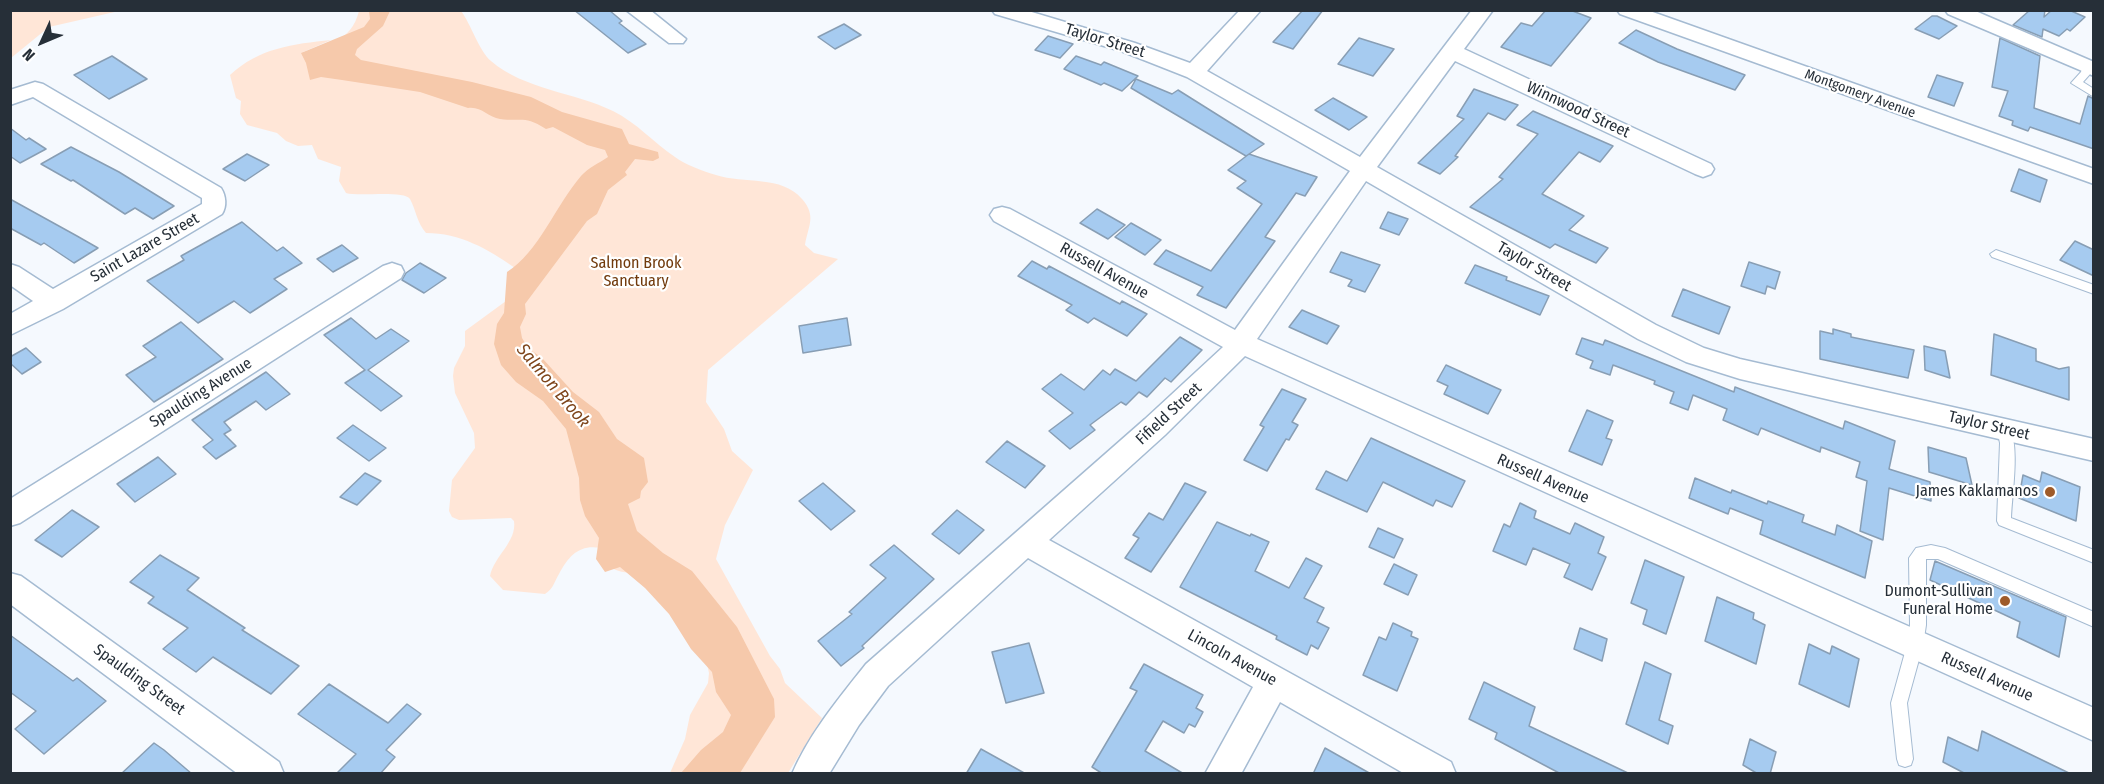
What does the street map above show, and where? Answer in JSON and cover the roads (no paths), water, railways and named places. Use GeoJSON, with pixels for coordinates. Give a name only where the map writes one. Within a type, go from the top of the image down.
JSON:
{"type":"FeatureCollection","features":[{"type":"Feature","properties":{"kind":"street"},"geometry":{"type":"LineString","coordinates":[[636,10],[676,39]]}},
{"type":"Feature","properties":{"kind":"street","name":"Taylor Street"},"geometry":{"type":"LineString","coordinates":[[1002,10],[1128,47],[1194,72],[1637,326],[1695,355],[1740,369],[2094,450]]}},
{"type":"Feature","properties":{"kind":"street"},"geometry":{"type":"LineString","coordinates":[[1194,72],[1251,10]]}},
{"type":"Feature","properties":{"kind":"street","name":"Fifield Street"},"geometry":{"type":"LineString","coordinates":[[809,774],[851,707],[877,675],[1155,427],[1241,344],[1363,170],[1483,10]]}},
{"type":"Feature","properties":{"kind":"street","name":"Montgomery Avenue"},"geometry":{"type":"LineString","coordinates":[[1627,10],[2094,177]]}},
{"type":"Feature","properties":{"kind":"street"},"geometry":{"type":"LineString","coordinates":[[1955,10],[2091,66]]}},
{"type":"Feature","properties":{"kind":"street","name":"Winnwood Street"},"geometry":{"type":"LineString","coordinates":[[1453,52],[1703,169]]}},
{"type":"Feature","properties":{"kind":"street","name":"Saint Lazare Street"},"geometry":{"type":"LineString","coordinates":[[10,98],[35,89],[213,194],[214,208],[10,326]]}},
{"type":"Feature","properties":{"kind":"street","name":"Russell Avenue"},"geometry":{"type":"LineString","coordinates":[[1002,215],[1198,324],[2094,725]]}},
{"type":"Feature","properties":{"kind":"street","name":"Spaulding Avenue"},"geometry":{"type":"LineString","coordinates":[[10,514],[392,272]]}},
{"type":"Feature","properties":{"kind":"street"},"geometry":{"type":"LineString","coordinates":[[10,273],[54,302]]}},
{"type":"Feature","properties":{"kind":"street","name":"Lincoln Avenue"},"geometry":{"type":"LineString","coordinates":[[1026,542],[1439,774]]}},
{"type":"Feature","properties":{"kind":"street","name":"Spaulding Street"},"geometry":{"type":"LineString","coordinates":[[10,586],[267,774]]}},
{"type":"Feature","properties":{"kind":"street"},"geometry":{"type":"LineString","coordinates":[[1222,774],[1274,681]]}},
{"type":"Feature","properties":{"kind":"lane"},"geometry":{"type":"LineString","coordinates":[[2091,66],[2076,83],[2094,94]]}},
{"type":"Feature","properties":{"kind":"lane"},"geometry":{"type":"LineString","coordinates":[[1996,254],[2094,290]]}},
{"type":"Feature","properties":{"kind":"lane"},"geometry":{"type":"LineString","coordinates":[[2004,429],[2007,442],[2004,521],[2094,557]]}},
{"type":"Feature","properties":{"kind":"lane"},"geometry":{"type":"LineString","coordinates":[[1905,759],[1899,703],[1915,645],[1919,616],[1917,558],[1926,551],[1940,553],[2094,620]]}},
{"type":"Feature","properties":{"kind":"water","name":"Salmon Brook"},"geometry":{"type":"Polygon","coordinates":[[[369,11],[390,11],[383,26],[357,49],[355,55],[361,60],[472,82],[531,97],[562,112],[622,129],[629,144],[658,152],[659,158],[653,161],[635,159],[625,172],[627,175],[608,190],[597,214],[587,221],[525,304],[526,314],[520,327],[522,338],[528,348],[542,358],[573,392],[599,412],[617,439],[644,458],[648,482],[641,491],[640,498],[628,504],[637,531],[663,553],[692,571],[737,627],[774,699],[775,717],[740,773],[681,773],[701,750],[723,732],[731,715],[716,692],[712,672],[691,649],[669,614],[645,588],[620,567],[605,572],[596,559],[599,538],[585,516],[580,500],[579,478],[566,429],[543,401],[516,382],[501,365],[494,344],[497,324],[504,313],[507,272],[528,253],[581,176],[608,157],[605,150],[587,145],[553,127],[546,129],[528,120],[500,119],[477,109],[420,92],[321,77],[310,80],[301,53],[364,27],[370,19],[369,11]]]}},
{"type":"Feature","properties":{"kind":"place","name":"James Kaklamanos"},"geometry":{"type":"Point","coordinates":[2050,492]}},
{"type":"Feature","properties":{"kind":"place","name":"Dumont-Sullivan Funeral Home"},"geometry":{"type":"Point","coordinates":[2005,601]}},
{"type":"Feature","properties":{"kind":"park label","name":"Salmon Brook Sanctuary"},"geometry":{"type":"Point","coordinates":[636,273]}}]}
